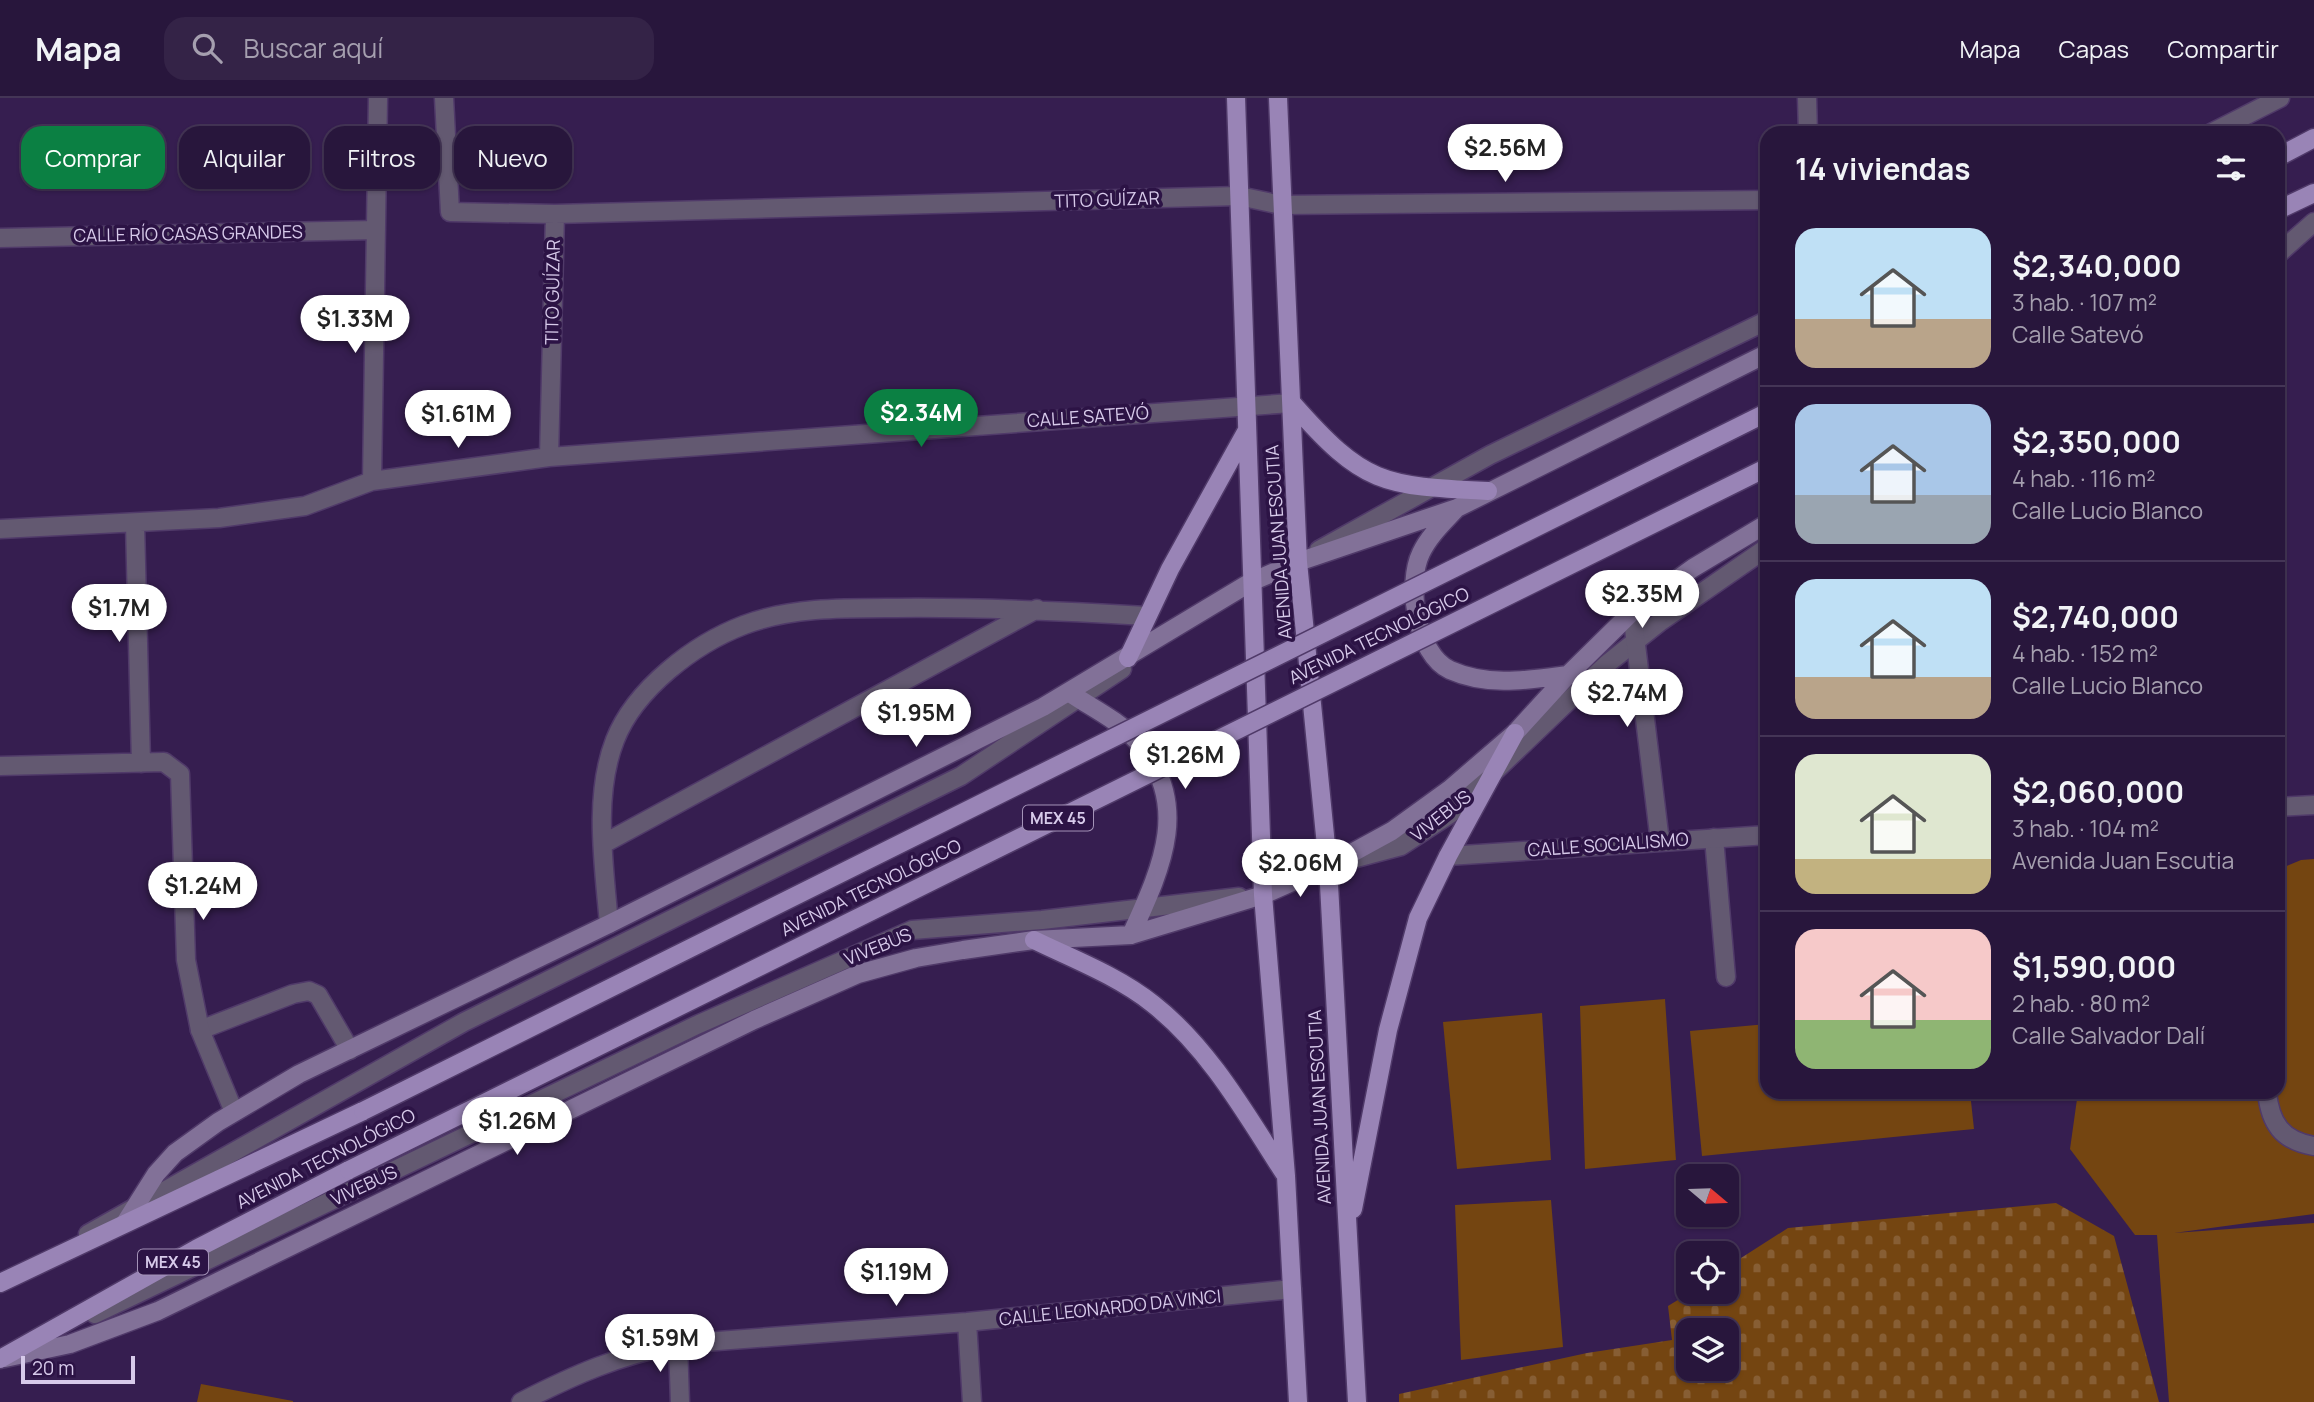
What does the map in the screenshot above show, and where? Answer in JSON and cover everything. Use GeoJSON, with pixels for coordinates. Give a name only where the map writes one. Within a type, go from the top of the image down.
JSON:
{"type":"FeatureCollection","features":[{"type":"Feature","properties":{"kind":"main road","name":"AVENIDA JUAN ESCUTIA"},"geometry":{"type":"LineString","coordinates":[[1236,98],[1251,582],[1298,1402]]}},
{"type":"Feature","properties":{"kind":"main road","name":"AVENIDA JUAN ESCUTIA"},"geometry":{"type":"LineString","coordinates":[[1279,98],[1281,205],[1298,562],[1323,868],[1357,1402]]}},
{"type":"Feature","properties":{"kind":"main road"},"geometry":{"type":"LineString","coordinates":[[2285,153],[2314,138]]}},
{"type":"Feature","properties":{"kind":"main road"},"geometry":{"type":"LineString","coordinates":[[2285,208],[2314,193]]}},
{"type":"Feature","properties":{"kind":"main road"},"geometry":{"type":"LineString","coordinates":[[1292,403],[1329,445],[1362,471],[1389,482],[1430,488],[1489,491]]}},
{"type":"Feature","properties":{"kind":"main road","name":"AVENIDA TECNOLÓGICO"},"geometry":{"type":"LineString","coordinates":[[0,1283],[363,1111],[1760,416]]}},
{"type":"Feature","properties":{"kind":"main road"},"geometry":{"type":"LineString","coordinates":[[1128,657],[1146,616],[1247,430]]}},
{"type":"Feature","properties":{"kind":"main road","name":"AVENIDA TECNOLÓGICO"},"geometry":{"type":"LineString","coordinates":[[0,1359],[196,1249],[349,1170],[1760,471]]}},
{"type":"Feature","properties":{"kind":"main road"},"geometry":{"type":"LineString","coordinates":[[1347,1236],[1388,1030],[1418,918],[1448,856],[1515,733]]}},
{"type":"Feature","properties":{"kind":"main road"},"geometry":{"type":"LineString","coordinates":[[1034,940],[1116,981],[1152,1003],[1180,1029],[1217,1073],[1286,1176]]}},
{"type":"Feature","properties":{"kind":"street"},"geometry":{"type":"LineString","coordinates":[[372,481],[378,98]]}},
{"type":"Feature","properties":{"kind":"street"},"geometry":{"type":"LineString","coordinates":[[444,98],[450,212],[555,215]]}},
{"type":"Feature","properties":{"kind":"street"},"geometry":{"type":"LineString","coordinates":[[1807,98],[1808,126]]}},
{"type":"Feature","properties":{"kind":"street"},"geometry":{"type":"LineString","coordinates":[[2225,126],[2280,98]]}},
{"type":"Feature","properties":{"kind":"street","name":"TITO GUÍZAR"},"geometry":{"type":"LineString","coordinates":[[549,457],[555,215],[1239,196],[1281,205],[1760,200]]}},
{"type":"Feature","properties":{"kind":"street"},"geometry":{"type":"LineString","coordinates":[[2285,247],[2314,222]]}},
{"type":"Feature","properties":{"kind":"street","name":"CALLE RÍO CASAS GRANDES"},"geometry":{"type":"LineString","coordinates":[[0,238],[376,230]]}},
{"type":"Feature","properties":{"kind":"street"},"geometry":{"type":"LineString","coordinates":[[1298,562],[1490,455],[1760,324]]}},
{"type":"Feature","properties":{"kind":"street"},"geometry":{"type":"LineString","coordinates":[[0,1283],[464,1022],[961,776],[1128,657],[1251,582],[1298,562],[1457,508],[1760,357]]}},
{"type":"Feature","properties":{"kind":"street","name":"CALLE SATEVÓ"},"geometry":{"type":"LineString","coordinates":[[549,457],[1292,403]]}},
{"type":"Feature","properties":{"kind":"street"},"geometry":{"type":"LineString","coordinates":[[0,529],[135,524],[305,506],[372,481],[549,457]]}},
{"type":"Feature","properties":{"kind":"street"},"geometry":{"type":"LineString","coordinates":[[1457,508],[1421,552],[1414,574],[1413,594],[1428,647],[1447,669],[1473,678],[1512,682],[1568,675]]}},
{"type":"Feature","properties":{"kind":"street"},"geometry":{"type":"LineString","coordinates":[[135,524],[141,763]]}},
{"type":"Feature","properties":{"kind":"street"},"geometry":{"type":"LineString","coordinates":[[0,1359],[70,1345],[158,1311],[741,1026],[858,974],[916,958],[1034,940],[1130,936],[1269,892],[1323,868],[1392,831],[1450,789],[1515,733],[1568,675],[1632,612],[1693,568],[1760,528]]}},
{"type":"Feature","properties":{"kind":"street","name":"VIVEBUS"},"geometry":{"type":"LineString","coordinates":[[1323,868],[1401,846],[1450,814],[1636,640],[1760,553]]}},
{"type":"Feature","properties":{"kind":"street"},"geometry":{"type":"LineString","coordinates":[[125,1223],[156,1174],[175,1153],[234,1112],[299,1073],[1074,696],[1251,582]]}},
{"type":"Feature","properties":{"kind":"street"},"geometry":{"type":"LineString","coordinates":[[609,924],[603,844],[605,780],[615,739],[631,712],[659,681],[710,642],[744,625],[793,613],[844,608],[1037,609],[1146,616]]}},
{"type":"Feature","properties":{"kind":"street"},"geometry":{"type":"LineString","coordinates":[[603,844],[1037,609]]}},
{"type":"Feature","properties":{"kind":"street"},"geometry":{"type":"LineString","coordinates":[[1632,612],[1660,842]]}},
{"type":"Feature","properties":{"kind":"street"},"geometry":{"type":"LineString","coordinates":[[1074,696],[1103,713],[1135,739],[1153,762],[1166,792],[1169,825],[1163,859],[1130,936]]}},
{"type":"Feature","properties":{"kind":"street"},"geometry":{"type":"LineString","coordinates":[[0,766],[164,762],[173,766],[183,783],[183,929],[186,960],[200,1030],[234,1112]]}},
{"type":"Feature","properties":{"kind":"street"},"geometry":{"type":"LineString","coordinates":[[2285,807],[2314,805]]}},
{"type":"Feature","properties":{"kind":"street","name":"CALLE SOCIALISMO"},"geometry":{"type":"LineString","coordinates":[[1448,856],[1760,835]]}},
{"type":"Feature","properties":{"kind":"street"},"geometry":{"type":"LineString","coordinates":[[1714,838],[1726,977]]}},
{"type":"Feature","properties":{"kind":"street","name":"VIVEBUS"},"geometry":{"type":"LineString","coordinates":[[0,1359],[699,1024],[912,930],[1042,920],[1269,892]]}},
{"type":"Feature","properties":{"kind":"street"},"geometry":{"type":"LineString","coordinates":[[200,1030],[293,994],[309,991],[318,995],[350,1050]]}},
{"type":"Feature","properties":{"kind":"street"},"geometry":{"type":"LineString","coordinates":[[2269,1099],[2275,1126],[2285,1137],[2314,1146]]}},
{"type":"Feature","properties":{"kind":"street","name":"CALLE LEONARDO DA VINCI"},"geometry":{"type":"LineString","coordinates":[[521,1402],[589,1368],[634,1353],[678,1344],[967,1322],[1292,1289]]}},
{"type":"Feature","properties":{"kind":"street"},"geometry":{"type":"LineString","coordinates":[[967,1322],[972,1402]]}},
{"type":"Feature","properties":{"kind":"street"},"geometry":{"type":"LineString","coordinates":[[678,1344],[680,1402]]}},
{"type":"Feature","properties":{"kind":"green space"},"geometry":{"type":"Polygon","coordinates":[[[2314,859],[2314,1214],[2174,1233],[2314,1223],[2314,1402],[2169,1402],[2157,1235],[2135,1235],[2070,1149],[2077,1099],[2285,1099],[2285,867],[2301,860],[2314,859]]]}},
{"type":"Feature","properties":{"kind":"green space"},"geometry":{"type":"Polygon","coordinates":[[[1665,999],[1676,1160],[1585,1169],[1580,1006],[1665,999]]]}},
{"type":"Feature","properties":{"kind":"green space"},"geometry":{"type":"Polygon","coordinates":[[[1542,1013],[1551,1160],[1457,1169],[1443,1022],[1542,1013]]]}},
{"type":"Feature","properties":{"kind":"green space"},"geometry":{"type":"Polygon","coordinates":[[[1760,1025],[1760,1099],[1971,1099],[1974,1129],[1702,1156],[1690,1031],[1760,1025]]]}},
{"type":"Feature","properties":{"kind":"green space"},"geometry":{"type":"Polygon","coordinates":[[[1551,1200],[1563,1347],[1461,1360],[1455,1205],[1551,1200]]]}},
{"type":"Feature","properties":{"kind":"green space"},"geometry":{"type":"Polygon","coordinates":[[[2056,1203],[2114,1236],[2159,1402],[1399,1402],[1399,1394],[1587,1353],[1672,1340],[1668,1306],[1676,1301],[1676,1304],[1739,1304],[1739,1259],[1788,1228],[2056,1203]]]}},
{"type":"Feature","properties":{"kind":"green space"},"geometry":{"type":"Polygon","coordinates":[[[201,1384],[293,1401],[293,1402],[197,1402],[201,1384]]]}}]}
